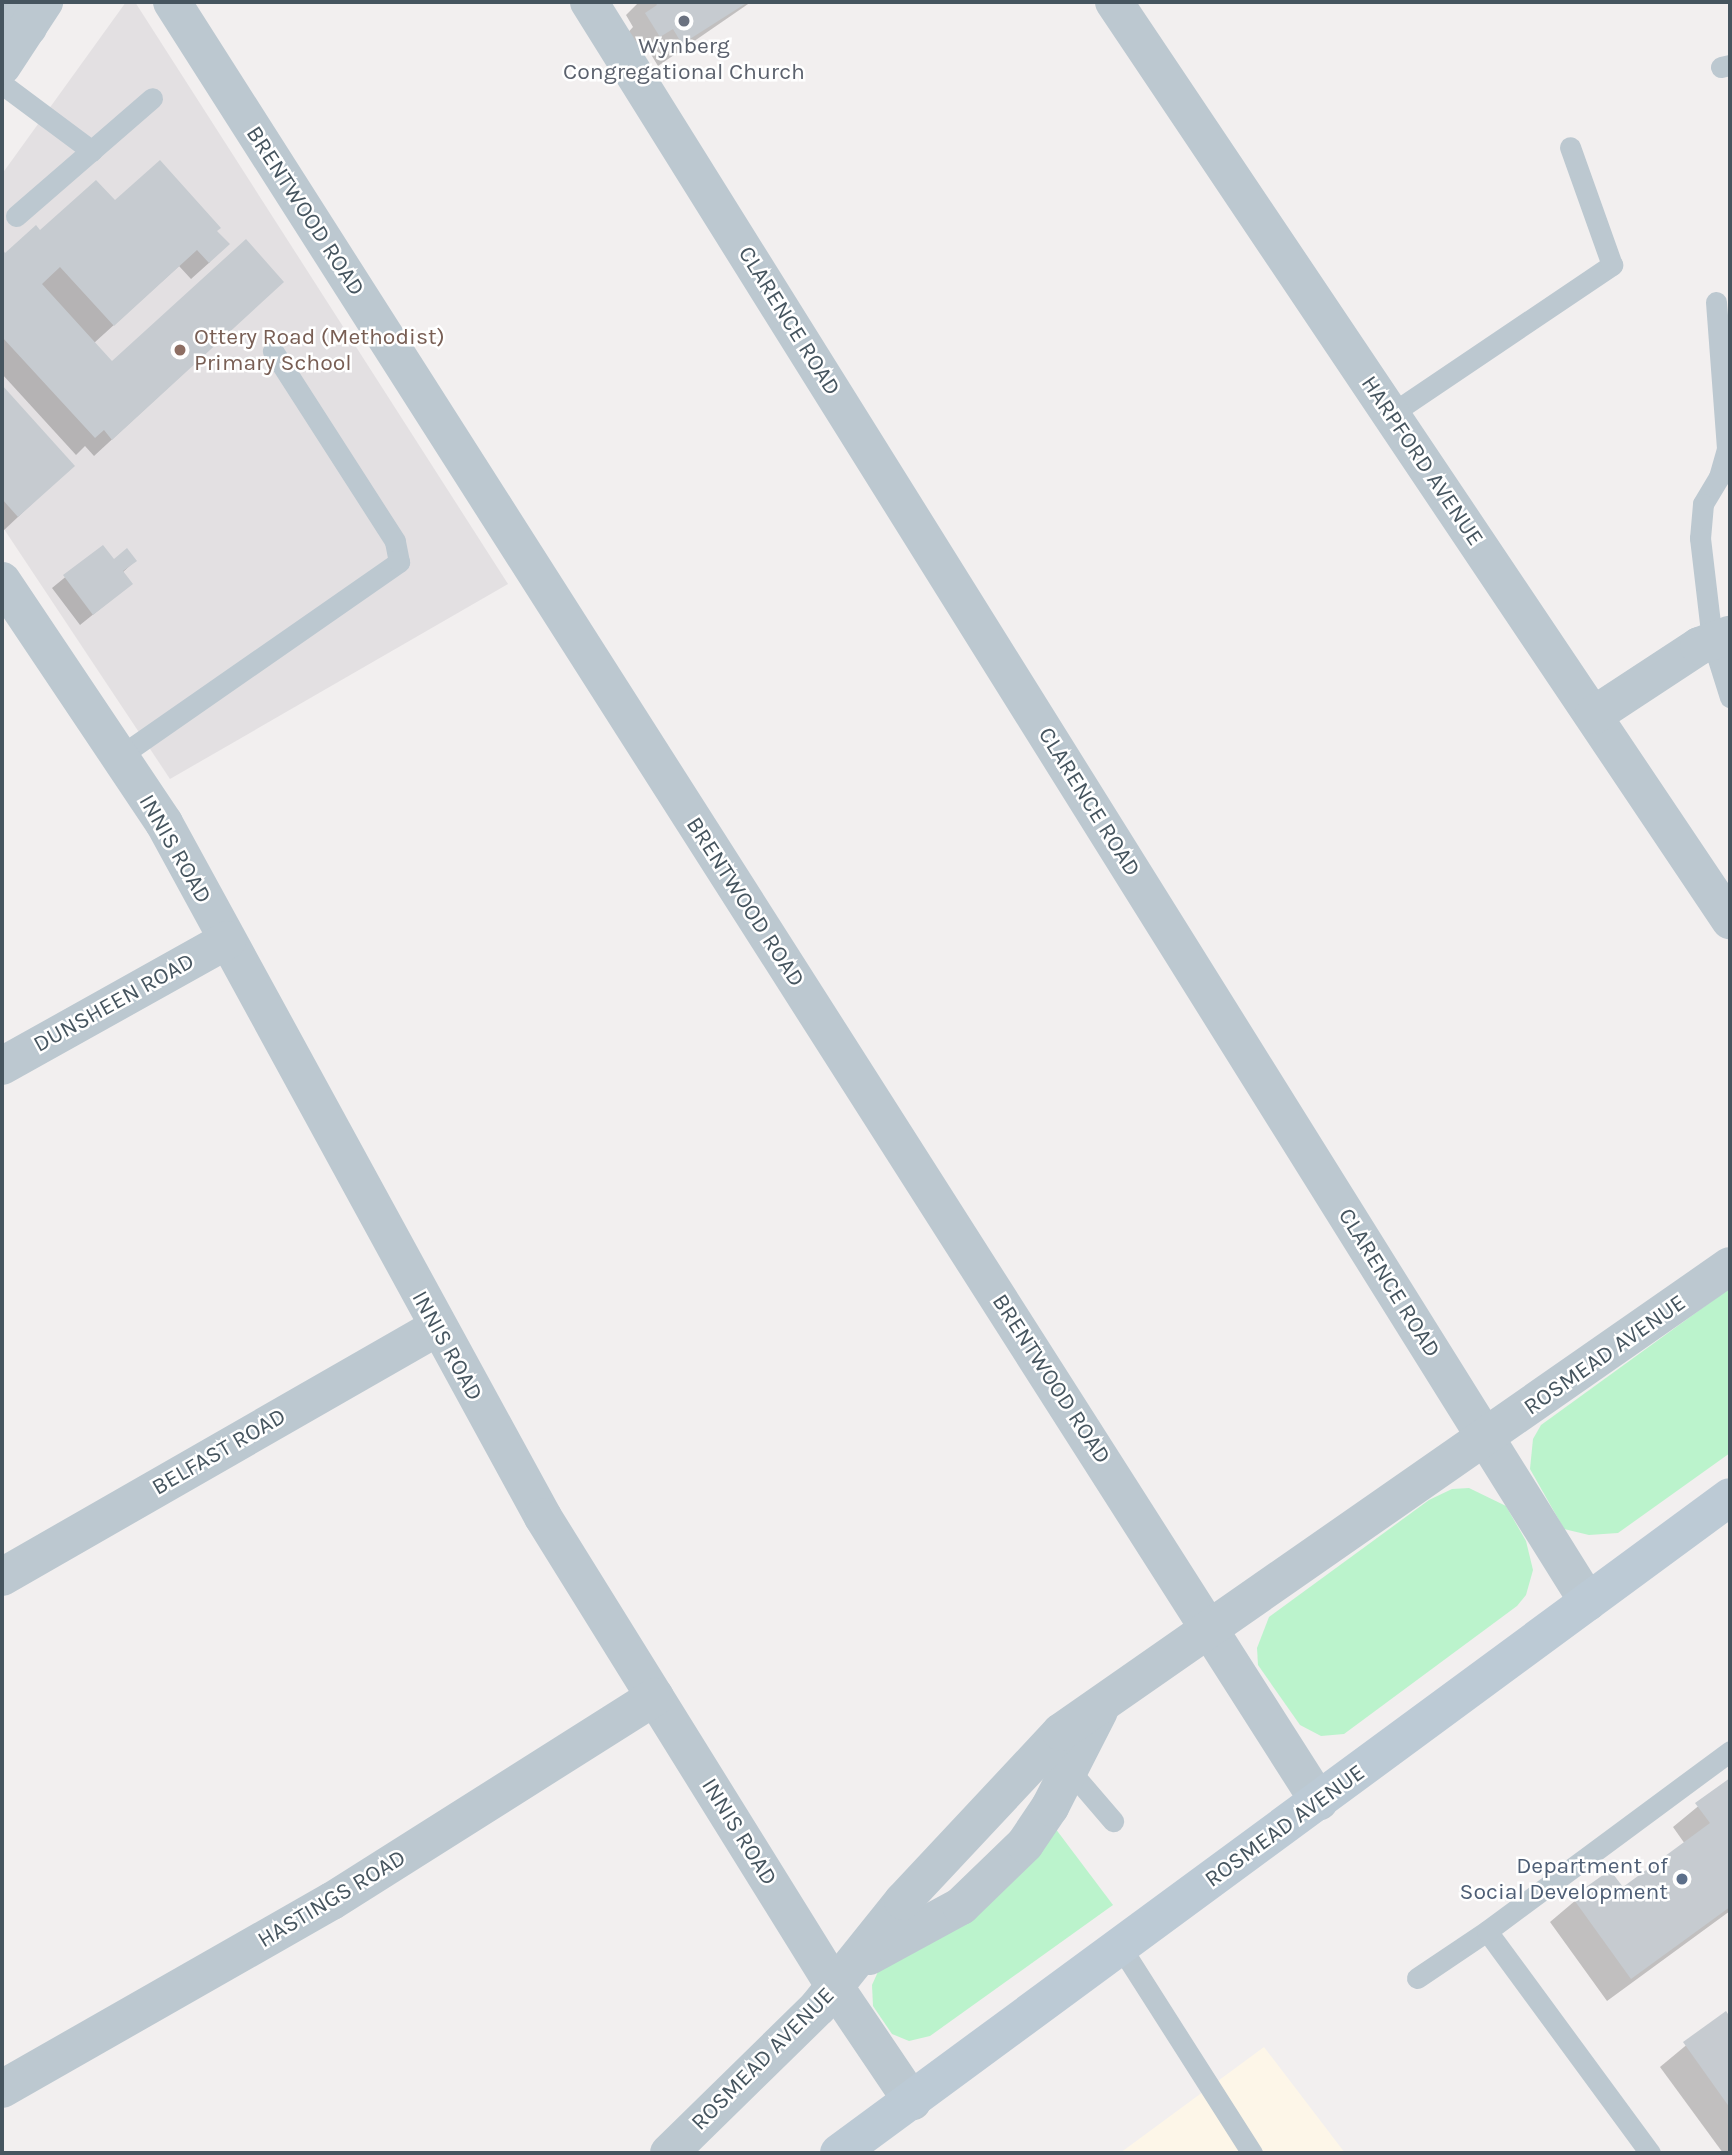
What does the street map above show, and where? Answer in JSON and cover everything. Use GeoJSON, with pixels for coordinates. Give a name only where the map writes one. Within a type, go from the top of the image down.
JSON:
{"type":"FeatureCollection","features":[{"type":"Feature","properties":{"kind":"main road","name":"ROSMEAD AVENUE"},"geometry":{"type":"LineString","coordinates":[[839,2153],[1730,1497]]}},
{"type":"Feature","properties":{"kind":"street","name":"BRENTWOOD ROAD"},"geometry":{"type":"LineString","coordinates":[[172,2],[1319,1802]]}},
{"type":"Feature","properties":{"kind":"street","name":"CLARENCE ROAD"},"geometry":{"type":"LineString","coordinates":[[589,2],[1588,1602]]}},
{"type":"Feature","properties":{"kind":"street","name":"HARPFORD AVENUE"},"geometry":{"type":"LineString","coordinates":[[1114,2],[1730,919]]}},
{"type":"Feature","properties":{"kind":"street"},"geometry":{"type":"LineString","coordinates":[[2,66],[25,12]]}},
{"type":"Feature","properties":{"kind":"street","name":"INNIS ROAD"},"geometry":{"type":"LineString","coordinates":[[2,581],[164,823],[436,1328],[543,1517],[655,1697],[844,1974],[912,2101]]}},
{"type":"Feature","properties":{"kind":"street"},"geometry":{"type":"LineString","coordinates":[[1594,715],[1721,638]]}},
{"type":"Feature","properties":{"kind":"street","name":"DUNSHEEN ROAD"},"geometry":{"type":"LineString","coordinates":[[2,1066],[227,940]]}},
{"type":"Feature","properties":{"kind":"street","name":"ROSMEAD AVENUE"},"geometry":{"type":"LineString","coordinates":[[669,2153],[844,1974],[903,1901],[1057,1757],[1101,1708],[1730,1266]]}},
{"type":"Feature","properties":{"kind":"street","name":"BELFAST ROAD"},"geometry":{"type":"LineString","coordinates":[[2,1577],[436,1328]]}},
{"type":"Feature","properties":{"kind":"street","name":"HASTINGS ROAD"},"geometry":{"type":"LineString","coordinates":[[2,2089],[332,1900],[655,1697]]}},
{"type":"Feature","properties":{"kind":"street","name":"ROSMEAD AVENUE"},"geometry":{"type":"LineString","coordinates":[[844,1974],[961,1906],[992,1879],[1050,1807],[1057,1757]]}},
{"type":"Feature","properties":{"kind":"lane"},"geometry":{"type":"LineString","coordinates":[[2,84],[92,150]]}},
{"type":"Feature","properties":{"kind":"lane"},"geometry":{"type":"LineString","coordinates":[[16,216],[152,98]]}},
{"type":"Feature","properties":{"kind":"lane"},"geometry":{"type":"LineString","coordinates":[[1391,414],[1612,265],[1570,147]]}},
{"type":"Feature","properties":{"kind":"lane"},"geometry":{"type":"LineString","coordinates":[[1716,302],[1727,449],[1719,477],[1703,503],[1700,538],[1730,697]]}},
{"type":"Feature","properties":{"kind":"lane"},"geometry":{"type":"LineString","coordinates":[[120,756],[400,562],[395,541],[273,351]]}},
{"type":"Feature","properties":{"kind":"lane"},"geometry":{"type":"LineString","coordinates":[[1417,1979],[1487,1931],[1730,1751]]}},
{"type":"Feature","properties":{"kind":"lane"},"geometry":{"type":"LineString","coordinates":[[1057,1757],[1113,1821]]}},
{"type":"Feature","properties":{"kind":"lane"},"geometry":{"type":"LineString","coordinates":[[1487,1931],[1650,2153]]}},
{"type":"Feature","properties":{"kind":"lane"},"geometry":{"type":"LineString","coordinates":[[1120,1946],[1252,2153]]}},
{"type":"Feature","properties":{"kind":"shaded area","name":"Ottery Road (Methodist) Primary School"},"geometry":{"type":"Polygon","coordinates":[[[126,2],[135,2],[508,584],[170,779],[2,526],[2,174],[126,2]]]}},
{"type":"Feature","properties":{"kind":"shaded area"},"geometry":{"type":"Polygon","coordinates":[[[1264,2047],[1345,2153],[1120,2153],[1264,2047]]]}},
{"type":"Feature","properties":{"kind":"green space"},"geometry":{"type":"Polygon","coordinates":[[[1730,1288],[1730,1453],[1618,1533],[1589,1535],[1564,1529],[1530,1469],[1533,1439],[1541,1425],[1730,1288]]]}},
{"type":"Feature","properties":{"kind":"green space"},"geometry":{"type":"Polygon","coordinates":[[[1469,1488],[1506,1506],[1526,1541],[1533,1570],[1526,1595],[1517,1606],[1344,1734],[1321,1736],[1300,1725],[1258,1665],[1257,1648],[1269,1617],[1429,1500],[1452,1489],[1469,1488]]]}},
{"type":"Feature","properties":{"kind":"green space"},"geometry":{"type":"Polygon","coordinates":[[[1052,1824],[1113,1905],[930,2036],[909,2041],[892,2034],[873,2006],[872,1985],[881,1965],[1052,1824]]]}},
{"type":"Feature","properties":{"kind":"building","name":"Wynberg Congregational Church"},"geometry":{"type":"Polygon","coordinates":[[[655,2],[748,2],[682,44],[673,29],[660,37],[645,13],[657,5],[655,2]]]}},
{"type":"Feature","properties":{"kind":"building"},"geometry":{"type":"Polygon","coordinates":[[[160,160],[221,228],[217,231],[230,244],[209,263],[197,250],[114,326],[60,267],[42,284],[112,361],[246,239],[284,282],[112,440],[104,430],[95,438],[2,337],[2,248],[5,253],[36,225],[40,230],[96,180],[115,200],[160,160]]]}},
{"type":"Feature","properties":{"kind":"building"},"geometry":{"type":"Polygon","coordinates":[[[2,385],[75,466],[18,517],[2,499],[2,385]]]}},
{"type":"Feature","properties":{"kind":"building"},"geometry":{"type":"Polygon","coordinates":[[[103,545],[114,559],[127,548],[137,561],[123,571],[133,584],[93,615],[63,575],[103,545]]]}},
{"type":"Feature","properties":{"kind":"building","name":"Department of Social Development"},"geometry":{"type":"Polygon","coordinates":[[[1730,1778],[1730,1907],[1631,1979],[1572,1897],[1610,1870],[1623,1887],[1710,1823],[1695,1803],[1730,1778]]]}},
{"type":"Feature","properties":{"kind":"building"},"geometry":{"type":"Polygon","coordinates":[[[1726,2011],[1730,2017],[1730,2108],[1683,2042],[1726,2011]]]}},
{"type":"Feature","properties":{"kind":"place","name":"Wynberg Congregational Church"},"geometry":{"type":"Point","coordinates":[684,21]}},
{"type":"Feature","properties":{"kind":"place","name":"Ottery Road (Methodist) Primary School"},"geometry":{"type":"Point","coordinates":[180,350]}},
{"type":"Feature","properties":{"kind":"place","name":"Department of Social Development"},"geometry":{"type":"Point","coordinates":[1682,1879]}}]}
